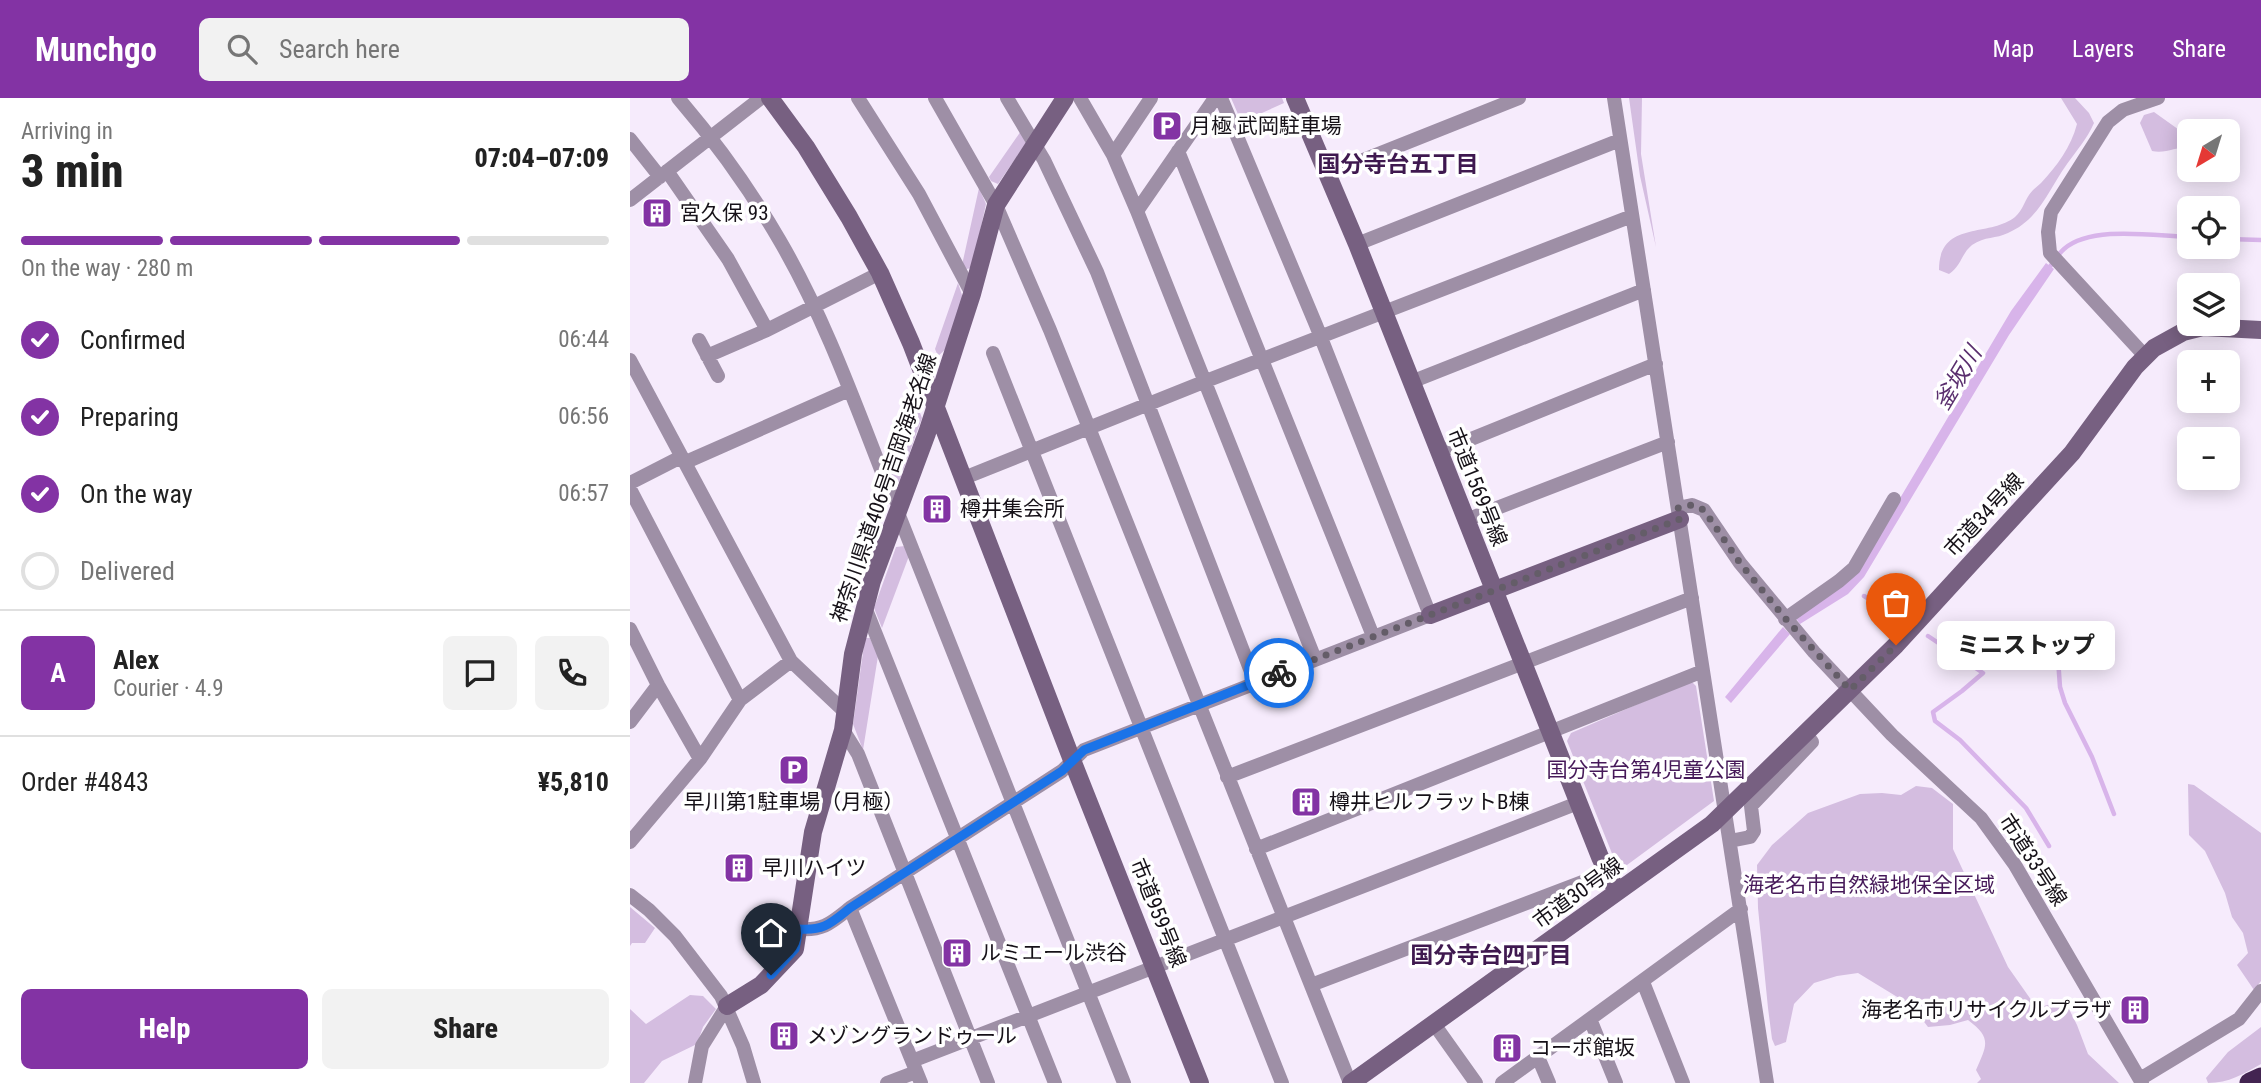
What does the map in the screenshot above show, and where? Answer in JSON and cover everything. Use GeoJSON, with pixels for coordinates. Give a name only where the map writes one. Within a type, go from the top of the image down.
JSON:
{"type":"FeatureCollection","features":[{"type":"Feature","properties":{"kind":"highway"},"geometry":{"type":"LineString","coordinates":[[2250,1083],[2261,1078]]}},
{"type":"Feature","properties":{"kind":"street"},"geometry":{"type":"LineString","coordinates":[[678,98],[780,240],[814,307],[899,510],[1124,1083]]}},
{"type":"Feature","properties":{"kind":"street"},"geometry":{"type":"LineString","coordinates":[[630,200],[761,98]]}},
{"type":"Feature","properties":{"kind":"street","name":"市道959号線"},"geometry":{"type":"LineString","coordinates":[[771,98],[827,179],[880,273],[936,406],[1200,1083]]}},
{"type":"Feature","properties":{"kind":"street"},"geometry":{"type":"LineString","coordinates":[[858,98],[919,194],[972,294]]}},
{"type":"Feature","properties":{"kind":"street"},"geometry":{"type":"LineString","coordinates":[[935,98],[996,205],[1050,330],[1350,1083]]}},
{"type":"Feature","properties":{"kind":"street"},"geometry":{"type":"LineString","coordinates":[[1007,98],[1035,143],[1097,272],[1255,682]]}},
{"type":"Feature","properties":{"kind":"street","name":"神奈川県道406号吉岡海老名線"},"geometry":{"type":"LineString","coordinates":[[695,1083],[702,1046],[727,1006],[761,985],[795,949],[813,832],[843,730],[853,654],[872,582],[936,406],[972,294],[996,205],[1065,98]]}},
{"type":"Feature","properties":{"kind":"street"},"geometry":{"type":"LineString","coordinates":[[1080,98],[1113,155],[1137,211],[1315,659]]}},
{"type":"Feature","properties":{"kind":"street"},"geometry":{"type":"LineString","coordinates":[[1113,155],[1151,98]]}},
{"type":"Feature","properties":{"kind":"street"},"geometry":{"type":"LineString","coordinates":[[1137,211],[1215,98]]}},
{"type":"Feature","properties":{"kind":"street"},"geometry":{"type":"LineString","coordinates":[[1221,98],[1320,337],[1430,615]]}},
{"type":"Feature","properties":{"kind":"street"},"geometry":{"type":"LineString","coordinates":[[1328,174],[1519,98]]}},
{"type":"Feature","properties":{"kind":"street"},"geometry":{"type":"LineString","coordinates":[[1614,98],[1768,1083]]}},
{"type":"Feature","properties":{"kind":"street"},"geometry":{"type":"LineString","coordinates":[[2145,356],[2056,259],[2048,232],[2051,212],[2108,122],[2123,110],[2158,98]]}},
{"type":"Feature","properties":{"kind":"street","name":"市道1569号線"},"geometry":{"type":"LineString","coordinates":[[1301,100],[1550,733],[1606,873],[1617,892]]}},
{"type":"Feature","properties":{"kind":"street"},"geometry":{"type":"LineString","coordinates":[[630,139],[664,174],[728,259],[767,330]]}},
{"type":"Feature","properties":{"kind":"street"},"geometry":{"type":"LineString","coordinates":[[1356,244],[1620,140]]}},
{"type":"Feature","properties":{"kind":"street"},"geometry":{"type":"LineString","coordinates":[[1178,151],[1264,359],[1373,636]]}},
{"type":"Feature","properties":{"kind":"street"},"geometry":{"type":"LineString","coordinates":[[964,478],[1632,216]]}},
{"type":"Feature","properties":{"kind":"street"},"geometry":{"type":"LineString","coordinates":[[708,356],[767,330],[880,273]]}},
{"type":"Feature","properties":{"kind":"street"},"geometry":{"type":"LineString","coordinates":[[1411,382],[1644,290]]}},
{"type":"Feature","properties":{"kind":"street","name":"市道34号線"},"geometry":{"type":"LineString","coordinates":[[1726,810],[1896,645],[2058,469],[2145,356],[2165,341],[2203,327],[2261,330]]}},
{"type":"Feature","properties":{"kind":"street"},"geometry":{"type":"LineString","coordinates":[[699,340],[718,376]]}},
{"type":"Feature","properties":{"kind":"street"},"geometry":{"type":"LineString","coordinates":[[993,353],[1282,1083]]}},
{"type":"Feature","properties":{"kind":"street"},"geometry":{"type":"LineString","coordinates":[[630,360],[791,661],[845,712]]}},
{"type":"Feature","properties":{"kind":"street"},"geometry":{"type":"LineString","coordinates":[[1439,452],[1656,363]]}},
{"type":"Feature","properties":{"kind":"street"},"geometry":{"type":"LineString","coordinates":[[630,483],[849,390]]}},
{"type":"Feature","properties":{"kind":"street"},"geometry":{"type":"LineString","coordinates":[[1466,520],[1668,442]]}},
{"type":"Feature","properties":{"kind":"street"},"geometry":{"type":"LineString","coordinates":[[630,489],[740,700]]}},
{"type":"Feature","properties":{"kind":"street"},"geometry":{"type":"LineString","coordinates":[[1785,618],[1839,582],[1854,568],[1894,499]]}},
{"type":"Feature","properties":{"kind":"street","name":"市道33号線"},"geometry":{"type":"LineString","coordinates":[[1679,514],[1692,505],[1704,510],[1740,563],[1785,618],[1892,735],[1981,818],[2015,865],[2141,1081]]}},
{"type":"Feature","properties":{"kind":"street"},"geometry":{"type":"LineString","coordinates":[[799,929],[818,929],[1062,771],[1084,750],[1679,514]]}},
{"type":"Feature","properties":{"kind":"street"},"geometry":{"type":"LineString","coordinates":[[1227,777],[1692,598]]}},
{"type":"Feature","properties":{"kind":"street"},"geometry":{"type":"LineString","coordinates":[[865,607],[1055,1083]]}},
{"type":"Feature","properties":{"kind":"street"},"geometry":{"type":"LineString","coordinates":[[630,629],[700,759]]}},
{"type":"Feature","properties":{"kind":"street"},"geometry":{"type":"LineString","coordinates":[[630,842],[700,759],[740,700],[791,661]]}},
{"type":"Feature","properties":{"kind":"street"},"geometry":{"type":"LineString","coordinates":[[1256,849],[1703,671]]}},
{"type":"Feature","properties":{"kind":"street"},"geometry":{"type":"LineString","coordinates":[[630,722],[658,685]]}},
{"type":"Feature","properties":{"kind":"street"},"geometry":{"type":"LineString","coordinates":[[843,730],[858,754],[988,1083]]}},
{"type":"Feature","properties":{"kind":"street"},"geometry":{"type":"LineString","coordinates":[[1730,841],[1750,837],[1754,831],[1751,806],[1812,742],[1806,734]]}},
{"type":"Feature","properties":{"kind":"street"},"geometry":{"type":"LineString","coordinates":[[887,1083],[917,1072],[971,1039],[1578,803]]}},
{"type":"Feature","properties":{"kind":"street","name":"市道30号線"},"geometry":{"type":"LineString","coordinates":[[1350,1083],[1712,824],[1726,810]]}},
{"type":"Feature","properties":{"kind":"street"},"geometry":{"type":"LineString","coordinates":[[1311,985],[1606,873]]}},
{"type":"Feature","properties":{"kind":"street"},"geometry":{"type":"LineString","coordinates":[[630,895],[675,936],[727,1006],[754,1083]]}},
{"type":"Feature","properties":{"kind":"street"},"geometry":{"type":"LineString","coordinates":[[850,908],[917,1072]]}},
{"type":"Feature","properties":{"kind":"street"},"geometry":{"type":"LineString","coordinates":[[1502,1083],[1741,909]]}},
{"type":"Feature","properties":{"kind":"street"},"geometry":{"type":"LineString","coordinates":[[1643,982],[1683,1083]]}},
{"type":"Feature","properties":{"kind":"street"},"geometry":{"type":"LineString","coordinates":[[2141,1081],[2239,1019],[2261,990]]}},
{"type":"Feature","properties":{"kind":"street"},"geometry":{"type":"LineString","coordinates":[[1590,1019],[1616,1083]]}},
{"type":"Feature","properties":{"kind":"street"},"geometry":{"type":"LineString","coordinates":[[1434,1024],[1476,1083]]}},
{"type":"Feature","properties":{"kind":"street"},"geometry":{"type":"LineString","coordinates":[[1538,1057],[1549,1083]]}},
{"type":"Feature","properties":{"kind":"green space"},"geometry":{"type":"Polygon","coordinates":[[[1231,98],[1282,98],[1284,103],[1241,121],[1231,98]]]}},
{"type":"Feature","properties":{"kind":"green space"},"geometry":{"type":"Polygon","coordinates":[[[1629,98],[1642,98],[1641,154],[1656,247],[1640,176],[1629,98]]]}},
{"type":"Feature","properties":{"kind":"green space"},"geometry":{"type":"Polygon","coordinates":[[[2061,98],[2075,98],[2094,123],[2036,212],[2019,227],[2004,235],[1972,245],[1949,274],[1939,270],[1941,254],[1947,244],[1956,237],[2004,223],[2015,217],[2030,193],[2058,163],[2077,124],[2061,98]]]}},
{"type":"Feature","properties":{"kind":"green space"},"geometry":{"type":"Polygon","coordinates":[[[2154,112],[2177,128],[2177,149],[2152,151],[2140,123],[2144,115],[2154,112]]]}},
{"type":"Feature","properties":{"kind":"green space"},"geometry":{"type":"Polygon","coordinates":[[[1021,131],[1026,143],[998,184],[991,181],[989,177],[1021,131]]]}},
{"type":"Feature","properties":{"kind":"green space"},"geometry":{"type":"Polygon","coordinates":[[[979,188],[986,204],[972,268],[966,269],[962,265],[979,188]]]}},
{"type":"Feature","properties":{"kind":"green space"},"geometry":{"type":"Polygon","coordinates":[[[958,283],[964,301],[946,349],[938,356],[935,349],[958,283]]]}},
{"type":"Feature","properties":{"kind":"green space"},"geometry":{"type":"Polygon","coordinates":[[[916,403],[922,418],[899,482],[892,481],[890,476],[916,403]]]}},
{"type":"Feature","properties":{"kind":"green space"},"geometry":{"type":"Polygon","coordinates":[[[905,546],[909,556],[882,628],[874,608],[896,547],[905,546]]]}},
{"type":"Feature","properties":{"kind":"green space"},"geometry":{"type":"Polygon","coordinates":[[[865,638],[870,638],[878,656],[863,750],[853,724],[865,638]]]}},
{"type":"Feature","properties":{"kind":"green space","name":"国分寺台第4児童公園"},"geometry":{"type":"Polygon","coordinates":[[[1691,681],[1696,686],[1714,801],[1627,865],[1615,861],[1567,741],[1571,733],[1691,681]]]}},
{"type":"Feature","properties":{"kind":"green space"},"geometry":{"type":"Polygon","coordinates":[[[2188,784],[2194,785],[2261,833],[2261,981],[2254,990],[2237,965],[2248,953],[2243,933],[2232,917],[2225,893],[2205,851],[2189,835],[2188,784]]]}},
{"type":"Feature","properties":{"kind":"green space","name":"海老名市自然緑地保全区域"},"geometry":{"type":"Polygon","coordinates":[[[1916,786],[1932,788],[1953,804],[1953,849],[2008,967],[2034,1004],[2040,1007],[2055,1003],[2067,1005],[2088,1054],[2119,1083],[1977,1083],[1981,1079],[1976,1070],[1985,1042],[1976,1026],[1968,1020],[1928,1027],[1912,1006],[1858,973],[1814,983],[1794,1004],[1786,1042],[1775,1046],[1768,1008],[1758,908],[1757,865],[1772,845],[1808,813],[1860,794],[1901,795],[1916,786]]]}},
{"type":"Feature","properties":{"kind":"green space"},"geometry":{"type":"Polygon","coordinates":[[[630,907],[655,928],[645,943],[632,943],[630,946],[630,907]]]}},
{"type":"Feature","properties":{"kind":"green space"},"geometry":{"type":"Polygon","coordinates":[[[690,995],[703,996],[716,1009],[703,1027],[697,1044],[662,1061],[644,1083],[630,1083],[630,1009],[646,1024],[690,995]]]}},
{"type":"Feature","properties":{"kind":"green space"},"geometry":{"type":"Polygon","coordinates":[[[2261,1027],[2261,1064],[2229,1080],[2208,1083],[2206,1078],[2228,1052],[2261,1027]]]}},
{"type":"Feature","properties":{"kind":"shaded area"},"geometry":{"type":"Polygon","coordinates":[[[2046,263],[2054,269],[2009,335],[1864,577],[1848,594],[1800,624],[1794,616],[1861,564],[2011,311],[2046,263]]]}},
{"type":"Feature","properties":{"kind":"shaded area"},"geometry":{"type":"Polygon","coordinates":[[[1783,627],[1790,634],[1731,703],[1725,697],[1783,627]]]}},
{"type":"Feature","properties":{"kind":"waterway","name":"釜坂川"},"geometry":{"type":"LineString","coordinates":[[2047,271],[2064,249],[2090,237],[2107,234],[2177,236]]}},
{"type":"Feature","properties":{"kind":"waterway","name":"釜坂川"},"geometry":{"type":"LineString","coordinates":[[2240,239],[2261,240]]}},
{"type":"Feature","properties":{"kind":"waterway"},"geometry":{"type":"LineString","coordinates":[[1864,596],[1899,617]]}},
{"type":"Feature","properties":{"kind":"waterway"},"geometry":{"type":"LineString","coordinates":[[2040,630],[2058,659],[2060,687],[2065,703],[2092,757],[2114,814]]}},
{"type":"Feature","properties":{"kind":"waterway"},"geometry":{"type":"LineString","coordinates":[[1928,636],[1983,673],[1933,712],[1935,721],[1960,740],[2026,808],[2049,846]]}},
{"type":"Feature","properties":{"kind":"way so far"},"geometry":{"type":"LineString","coordinates":[[1279,673],[1680,519],[1678,508],[1692,505],[1704,510],[1740,563],[1814,652],[1850,690],[1896,645]]}},
{"type":"Feature","properties":{"kind":"place","name":"月極 武岡駐車場"},"geometry":{"type":"Point","coordinates":[1167,126]}},
{"type":"Feature","properties":{"kind":"place","name":"宮久保 93"},"geometry":{"type":"Point","coordinates":[657,213]}},
{"type":"Feature","properties":{"kind":"place","name":"樽井集会所"},"geometry":{"type":"Point","coordinates":[937,509]}},
{"type":"Feature","properties":{"kind":"place","name":"ミニストップ"},"geometry":{"type":"Point","coordinates":[1896,645]}},
{"type":"Feature","properties":{"kind":"place","name":"早川第1駐車場（月極）"},"geometry":{"type":"Point","coordinates":[794,770]}},
{"type":"Feature","properties":{"kind":"place","name":"樽井ヒルフラットB棟"},"geometry":{"type":"Point","coordinates":[1306,802]}},
{"type":"Feature","properties":{"kind":"place","name":"早川ハイツ"},"geometry":{"type":"Point","coordinates":[739,868]}},
{"type":"Feature","properties":{"kind":"place","name":"ルミエール渋谷"},"geometry":{"type":"Point","coordinates":[957,953]}},
{"type":"Feature","properties":{"kind":"place","name":"海老名市リサイクルプラザ"},"geometry":{"type":"Point","coordinates":[2135,1010]}},
{"type":"Feature","properties":{"kind":"place","name":"メゾングランドゥール"},"geometry":{"type":"Point","coordinates":[784,1036]}},
{"type":"Feature","properties":{"kind":"place","name":"コーポ館坂"},"geometry":{"type":"Point","coordinates":[1507,1048]}},
{"type":"Feature","properties":{"kind":"district","name":"国分寺台五丁目"},"geometry":{"type":"Point","coordinates":[1398,164]}},
{"type":"Feature","properties":{"kind":"district","name":"国分寺台四丁目"},"geometry":{"type":"Point","coordinates":[1491,955]}},
{"type":"Feature","properties":{"kind":"route"},"geometry":{"type":"LineString","coordinates":[[771,975],[795,949],[799,929],[813,930],[831,923],[1062,771],[1084,750],[1279,673]]}}]}
